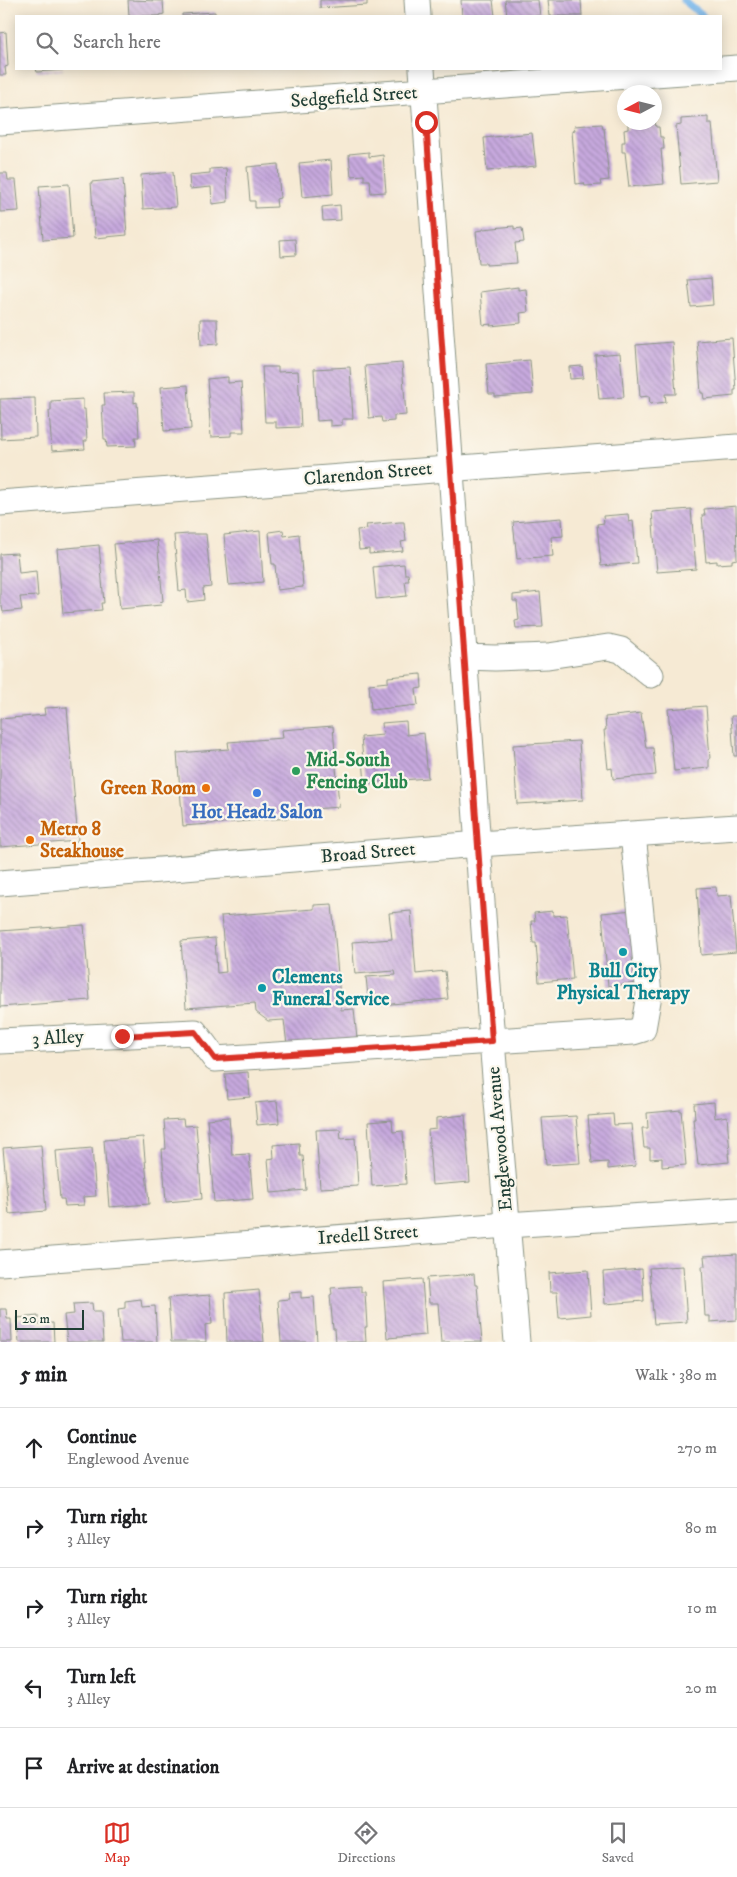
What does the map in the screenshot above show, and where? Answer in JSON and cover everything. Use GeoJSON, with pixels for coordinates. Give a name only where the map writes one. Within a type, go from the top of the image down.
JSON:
{"type":"FeatureCollection","features":[{"type":"Feature","properties":{"kind":"street"},"geometry":{"type":"LineString","coordinates":[[417,0],[418,15]]}},
{"type":"Feature","properties":{"kind":"street","name":"Sedgefield Street"},"geometry":{"type":"LineString","coordinates":[[722,69],[737,68]]}},
{"type":"Feature","properties":{"kind":"street","name":"Sedgefield Street"},"geometry":{"type":"LineString","coordinates":[[0,122],[423,80],[685,70]]}},
{"type":"Feature","properties":{"kind":"street","name":"Englewood Avenue"},"geometry":{"type":"LineString","coordinates":[[423,80],[492,1041],[517,1342]]}},
{"type":"Feature","properties":{"kind":"street","name":"Clarendon Street"},"geometry":{"type":"LineString","coordinates":[[0,503],[737,447]]}},
{"type":"Feature","properties":{"kind":"street"},"geometry":{"type":"LineString","coordinates":[[465,657],[548,656],[608,648],[621,650],[651,676]]}},
{"type":"Feature","properties":{"kind":"street","name":"Broad Street"},"geometry":{"type":"LineString","coordinates":[[0,883],[479,844],[737,827]]}},
{"type":"Feature","properties":{"kind":"street"},"geometry":{"type":"LineString","coordinates":[[492,1041],[643,1030],[650,996],[633,834]]}},
{"type":"Feature","properties":{"kind":"street","name":"3 Alley"},"geometry":{"type":"LineString","coordinates":[[0,1041],[195,1032],[215,1059],[492,1041]]}},
{"type":"Feature","properties":{"kind":"street","name":"Iredell Street"},"geometry":{"type":"LineString","coordinates":[[0,1263],[507,1225],[737,1210]]}},
{"type":"Feature","properties":{"kind":"building"},"geometry":{"type":"Polygon","coordinates":[[[128,0],[163,1],[164,14],[129,15],[128,0]]]}},
{"type":"Feature","properties":{"kind":"building"},"geometry":{"type":"Polygon","coordinates":[[[320,0],[367,0],[367,5],[320,8],[320,0]]]}},
{"type":"Feature","properties":{"kind":"building"},"geometry":{"type":"Polygon","coordinates":[[[461,0],[493,0],[495,15],[462,15],[461,0]]]}},
{"type":"Feature","properties":{"kind":"building"},"geometry":{"type":"Polygon","coordinates":[[[505,0],[538,0],[540,15],[507,15],[505,0]]]}},
{"type":"Feature","properties":{"kind":"building"},"geometry":{"type":"Polygon","coordinates":[[[548,0],[581,0],[582,15],[550,15],[548,0]]]}},
{"type":"Feature","properties":{"kind":"building"},"geometry":{"type":"Polygon","coordinates":[[[215,12],[215,15],[182,14],[215,12]]]}},
{"type":"Feature","properties":{"kind":"building"},"geometry":{"type":"Polygon","coordinates":[[[6,32],[8,66],[5,67],[6,75],[0,75],[0,33],[6,32]]]}},
{"type":"Feature","properties":{"kind":"building"},"geometry":{"type":"Polygon","coordinates":[[[36,70],[63,70],[37,72],[36,70]]]}},
{"type":"Feature","properties":{"kind":"building"},"geometry":{"type":"Polygon","coordinates":[[[708,117],[708,123],[712,123],[717,181],[681,184],[676,126],[681,125],[681,119],[708,117]]]}},
{"type":"Feature","properties":{"kind":"building"},"geometry":{"type":"Polygon","coordinates":[[[602,124],[609,180],[600,181],[601,185],[585,186],[584,183],[576,184],[572,131],[575,130],[574,126],[602,124]]]}},
{"type":"Feature","properties":{"kind":"building"},"geometry":{"type":"Polygon","coordinates":[[[624,130],[659,130],[660,137],[663,137],[664,149],[661,149],[664,184],[629,187],[625,152],[622,152],[622,142],[625,142],[624,130]]]}},
{"type":"Feature","properties":{"kind":"building"},"geometry":{"type":"Polygon","coordinates":[[[532,133],[536,166],[487,171],[484,138],[532,133]]]}},
{"type":"Feature","properties":{"kind":"building"},"geometry":{"type":"Polygon","coordinates":[[[369,152],[369,157],[383,155],[386,192],[371,193],[370,180],[364,180],[364,175],[351,176],[349,154],[369,152]]]}},
{"type":"Feature","properties":{"kind":"building"},"geometry":{"type":"Polygon","coordinates":[[[331,160],[333,194],[302,197],[299,163],[331,160]]]}},
{"type":"Feature","properties":{"kind":"building"},"geometry":{"type":"Polygon","coordinates":[[[278,164],[280,198],[276,199],[277,207],[255,208],[255,201],[250,201],[247,167],[278,164]]]}},
{"type":"Feature","properties":{"kind":"building"},"geometry":{"type":"Polygon","coordinates":[[[226,168],[228,202],[212,204],[211,187],[190,189],[189,175],[210,173],[210,169],[226,168]]]}},
{"type":"Feature","properties":{"kind":"building"},"geometry":{"type":"Polygon","coordinates":[[[173,172],[176,207],[143,209],[141,175],[173,172]]]}},
{"type":"Feature","properties":{"kind":"building"},"geometry":{"type":"Polygon","coordinates":[[[0,173],[7,173],[8,180],[16,180],[19,211],[0,212],[0,173]]]}},
{"type":"Feature","properties":{"kind":"building"},"geometry":{"type":"Polygon","coordinates":[[[123,179],[127,235],[95,238],[91,182],[123,179]]]}},
{"type":"Feature","properties":{"kind":"building"},"geometry":{"type":"Polygon","coordinates":[[[69,184],[73,238],[43,240],[39,186],[69,184]]]}},
{"type":"Feature","properties":{"kind":"building"},"geometry":{"type":"Polygon","coordinates":[[[340,205],[341,220],[323,221],[322,207],[340,205]]]}},
{"type":"Feature","properties":{"kind":"building"},"geometry":{"type":"Polygon","coordinates":[[[514,226],[514,229],[522,228],[524,242],[515,243],[517,263],[486,265],[486,263],[479,263],[476,231],[514,226]]]}},
{"type":"Feature","properties":{"kind":"building"},"geometry":{"type":"Polygon","coordinates":[[[295,239],[296,255],[281,256],[280,240],[295,239]]]}},
{"type":"Feature","properties":{"kind":"building"},"geometry":{"type":"Polygon","coordinates":[[[711,278],[713,305],[691,307],[688,280],[711,278]]]}},
{"type":"Feature","properties":{"kind":"building"},"geometry":{"type":"Polygon","coordinates":[[[518,287],[518,290],[526,289],[528,312],[520,313],[521,323],[483,325],[480,292],[518,287]]]}},
{"type":"Feature","properties":{"kind":"building"},"geometry":{"type":"Polygon","coordinates":[[[200,319],[217,319],[218,344],[201,345],[200,319]]]}},
{"type":"Feature","properties":{"kind":"building"},"geometry":{"type":"Polygon","coordinates":[[[732,338],[736,390],[734,390],[734,396],[704,399],[703,393],[701,393],[697,341],[732,338]]]}},
{"type":"Feature","properties":{"kind":"building"},"geometry":{"type":"Polygon","coordinates":[[[672,342],[676,394],[665,394],[666,402],[650,404],[649,396],[640,397],[636,345],[672,342]]]}},
{"type":"Feature","properties":{"kind":"building"},"geometry":{"type":"Polygon","coordinates":[[[620,353],[624,397],[599,399],[595,355],[620,353]]]}},
{"type":"Feature","properties":{"kind":"building"},"geometry":{"type":"Polygon","coordinates":[[[530,360],[533,394],[495,397],[495,394],[489,394],[486,364],[530,360]]]}},
{"type":"Feature","properties":{"kind":"building"},"geometry":{"type":"Polygon","coordinates":[[[402,363],[406,415],[394,416],[394,421],[382,422],[381,417],[369,418],[365,366],[402,363]]]}},
{"type":"Feature","properties":{"kind":"building"},"geometry":{"type":"Polygon","coordinates":[[[582,366],[583,378],[570,379],[569,367],[582,366]]]}},
{"type":"Feature","properties":{"kind":"building"},"geometry":{"type":"Polygon","coordinates":[[[262,367],[278,367],[278,372],[298,371],[301,427],[276,428],[276,422],[265,422],[262,367]]]}},
{"type":"Feature","properties":{"kind":"building"},"geometry":{"type":"Polygon","coordinates":[[[350,367],[353,419],[342,419],[342,425],[330,426],[330,420],[317,421],[314,369],[350,367]]]}},
{"type":"Feature","properties":{"kind":"building"},"geometry":{"type":"Polygon","coordinates":[[[228,377],[228,383],[241,382],[244,432],[231,432],[231,436],[211,437],[207,379],[228,377]]]}},
{"type":"Feature","properties":{"kind":"building"},"geometry":{"type":"Polygon","coordinates":[[[188,385],[191,429],[164,431],[161,387],[188,385]]]}},
{"type":"Feature","properties":{"kind":"building"},"geometry":{"type":"Polygon","coordinates":[[[134,392],[134,403],[137,402],[139,437],[135,437],[136,446],[107,447],[106,439],[104,439],[102,405],[105,405],[104,393],[134,392]]]}},
{"type":"Feature","properties":{"kind":"building"},"geometry":{"type":"Polygon","coordinates":[[[35,398],[36,437],[1,439],[0,399],[35,398]]]}},
{"type":"Feature","properties":{"kind":"building"},"geometry":{"type":"Polygon","coordinates":[[[83,399],[87,441],[84,441],[85,449],[52,451],[49,411],[51,411],[51,401],[83,399]]]}},
{"type":"Feature","properties":{"kind":"building"},"geometry":{"type":"Polygon","coordinates":[[[736,506],[737,559],[732,560],[732,563],[717,564],[717,561],[706,562],[702,515],[705,515],[704,509],[736,506]]]}},
{"type":"Feature","properties":{"kind":"building"},"geometry":{"type":"Polygon","coordinates":[[[691,509],[696,569],[657,572],[652,512],[691,509]]]}},
{"type":"Feature","properties":{"kind":"building"},"geometry":{"type":"Polygon","coordinates":[[[628,514],[629,522],[633,521],[637,563],[601,566],[597,524],[604,523],[603,516],[628,514]]]}},
{"type":"Feature","properties":{"kind":"building"},"geometry":{"type":"Polygon","coordinates":[[[562,518],[563,536],[551,537],[553,556],[517,559],[513,522],[562,518]]]}},
{"type":"Feature","properties":{"kind":"building"},"geometry":{"type":"Polygon","coordinates":[[[404,522],[406,541],[401,542],[403,551],[369,554],[369,549],[359,550],[357,530],[367,529],[366,525],[404,522]]]}},
{"type":"Feature","properties":{"kind":"building"},"geometry":{"type":"Polygon","coordinates":[[[283,530],[284,536],[299,534],[303,587],[277,590],[275,564],[272,564],[269,532],[283,530]]]}},
{"type":"Feature","properties":{"kind":"building"},"geometry":{"type":"Polygon","coordinates":[[[260,531],[263,582],[229,585],[224,535],[260,531]]]}},
{"type":"Feature","properties":{"kind":"building"},"geometry":{"type":"Polygon","coordinates":[[[206,534],[211,587],[203,588],[204,600],[187,602],[186,590],[179,591],[174,535],[206,534]]]}},
{"type":"Feature","properties":{"kind":"building"},"geometry":{"type":"Polygon","coordinates":[[[157,540],[163,601],[160,602],[161,605],[120,609],[114,544],[157,540]]]}},
{"type":"Feature","properties":{"kind":"building"},"geometry":{"type":"Polygon","coordinates":[[[99,545],[104,603],[101,603],[102,610],[63,613],[57,549],[99,545]]]}},
{"type":"Feature","properties":{"kind":"building"},"geometry":{"type":"Polygon","coordinates":[[[17,553],[19,573],[36,571],[38,596],[20,597],[22,610],[3,612],[2,606],[0,606],[0,554],[17,553]]]}},
{"type":"Feature","properties":{"kind":"building"},"geometry":{"type":"Polygon","coordinates":[[[404,564],[405,574],[408,574],[409,581],[405,581],[407,596],[376,599],[373,567],[404,564]]]}},
{"type":"Feature","properties":{"kind":"building"},"geometry":{"type":"Polygon","coordinates":[[[540,592],[543,627],[516,628],[515,621],[519,620],[517,601],[513,601],[513,595],[540,592]]]}},
{"type":"Feature","properties":{"kind":"building"},"geometry":{"type":"Polygon","coordinates":[[[421,674],[422,688],[416,689],[418,705],[371,710],[369,684],[388,682],[388,677],[421,674]]]}},
{"type":"Feature","properties":{"kind":"building"},"geometry":{"type":"Polygon","coordinates":[[[706,706],[709,768],[674,771],[668,709],[706,706]]]}},
{"type":"Feature","properties":{"kind":"building"},"geometry":{"type":"Polygon","coordinates":[[[67,707],[78,841],[0,847],[0,719],[45,715],[44,708],[67,707]]]}},
{"type":"Feature","properties":{"kind":"building"},"geometry":{"type":"Polygon","coordinates":[[[641,713],[646,748],[653,748],[656,775],[613,779],[612,768],[608,769],[604,730],[606,730],[605,717],[641,713]]]}},
{"type":"Feature","properties":{"kind":"building"},"geometry":{"type":"Polygon","coordinates":[[[731,716],[737,716],[737,756],[734,756],[731,716]]]}},
{"type":"Feature","properties":{"kind":"building"},"geometry":{"type":"Polygon","coordinates":[[[406,721],[407,735],[424,733],[428,778],[365,783],[361,737],[383,735],[382,723],[406,721]]]}},
{"type":"Feature","properties":{"kind":"building"},"geometry":{"type":"Polygon","coordinates":[[[333,726],[339,807],[288,811],[289,818],[183,826],[177,753],[229,749],[228,742],[283,738],[282,730],[333,726]]]}},
{"type":"Feature","properties":{"kind":"building"},"geometry":{"type":"Polygon","coordinates":[[[579,741],[583,800],[517,804],[513,745],[579,741]]]}},
{"type":"Feature","properties":{"kind":"building"},"geometry":{"type":"Polygon","coordinates":[[[716,887],[717,896],[731,895],[736,952],[701,955],[697,888],[716,887]]]}},
{"type":"Feature","properties":{"kind":"building","name":"Clements Funeral Service"},"geometry":{"type":"Polygon","coordinates":[[[332,904],[341,1010],[354,1009],[357,1039],[287,1045],[284,1020],[268,1021],[256,1012],[255,1003],[186,1008],[181,941],[215,938],[217,973],[226,972],[221,916],[314,909],[314,905],[332,904]]]}},
{"type":"Feature","properties":{"kind":"building","name":"Bull City Physical Therapy"},"geometry":{"type":"Polygon","coordinates":[[[633,910],[639,983],[608,986],[602,913],[633,910]]]}},
{"type":"Feature","properties":{"kind":"building"},"geometry":{"type":"Polygon","coordinates":[[[411,911],[416,974],[445,971],[448,999],[369,1006],[366,977],[396,975],[395,971],[355,974],[352,942],[392,939],[389,913],[411,911]]]}},
{"type":"Feature","properties":{"kind":"building"},"geometry":{"type":"Polygon","coordinates":[[[553,911],[553,916],[567,915],[573,979],[539,982],[536,943],[533,943],[531,921],[535,921],[534,913],[553,911]]]}},
{"type":"Feature","properties":{"kind":"building"},"geometry":{"type":"Polygon","coordinates":[[[84,925],[90,1000],[0,1007],[0,931],[84,925]]]}},
{"type":"Feature","properties":{"kind":"building"},"geometry":{"type":"Polygon","coordinates":[[[248,1072],[250,1097],[227,1099],[225,1074],[248,1072]]]}},
{"type":"Feature","properties":{"kind":"building"},"geometry":{"type":"Polygon","coordinates":[[[277,1101],[279,1123],[257,1125],[255,1103],[277,1101]]]}},
{"type":"Feature","properties":{"kind":"building"},"geometry":{"type":"Polygon","coordinates":[[[714,1102],[715,1118],[727,1116],[729,1162],[698,1165],[693,1119],[695,1119],[694,1104],[714,1102]]]}},
{"type":"Feature","properties":{"kind":"building"},"geometry":{"type":"Polygon","coordinates":[[[681,1110],[686,1165],[662,1167],[662,1158],[650,1159],[650,1148],[644,1148],[642,1128],[648,1128],[647,1113],[681,1110]]]}},
{"type":"Feature","properties":{"kind":"building"},"geometry":{"type":"Polygon","coordinates":[[[613,1114],[614,1125],[631,1124],[635,1166],[608,1169],[608,1162],[592,1163],[588,1116],[613,1114]]]}},
{"type":"Feature","properties":{"kind":"building"},"geometry":{"type":"Polygon","coordinates":[[[465,1115],[470,1182],[432,1185],[428,1130],[436,1129],[436,1118],[465,1115]]]}},
{"type":"Feature","properties":{"kind":"building"},"geometry":{"type":"Polygon","coordinates":[[[576,1116],[580,1163],[546,1165],[542,1118],[576,1116]]]}},
{"type":"Feature","properties":{"kind":"building"},"geometry":{"type":"Polygon","coordinates":[[[229,1117],[232,1155],[249,1154],[253,1199],[214,1202],[207,1119],[229,1117]]]}},
{"type":"Feature","properties":{"kind":"building"},"geometry":{"type":"Polygon","coordinates":[[[183,1119],[184,1126],[196,1125],[202,1199],[166,1202],[162,1149],[166,1149],[164,1120],[183,1119]]]}},
{"type":"Feature","properties":{"kind":"building"},"geometry":{"type":"Polygon","coordinates":[[[392,1120],[393,1132],[403,1131],[406,1184],[372,1186],[368,1122],[392,1120]]]}},
{"type":"Feature","properties":{"kind":"building"},"geometry":{"type":"Polygon","coordinates":[[[340,1129],[341,1139],[355,1138],[358,1186],[320,1188],[316,1130],[340,1129]]]}},
{"type":"Feature","properties":{"kind":"building"},"geometry":{"type":"Polygon","coordinates":[[[143,1137],[149,1204],[109,1207],[104,1140],[143,1137]]]}},
{"type":"Feature","properties":{"kind":"building"},"geometry":{"type":"Polygon","coordinates":[[[299,1143],[300,1156],[303,1156],[306,1190],[271,1193],[268,1159],[274,1158],[273,1145],[299,1143]]]}},
{"type":"Feature","properties":{"kind":"building"},"geometry":{"type":"Polygon","coordinates":[[[41,1145],[46,1211],[9,1214],[3,1148],[41,1145]]]}},
{"type":"Feature","properties":{"kind":"building"},"geometry":{"type":"Polygon","coordinates":[[[92,1148],[96,1196],[83,1197],[84,1205],[65,1206],[64,1199],[60,1199],[56,1151],[92,1148]]]}},
{"type":"Feature","properties":{"kind":"building"},"geometry":{"type":"Polygon","coordinates":[[[737,1254],[737,1320],[710,1322],[710,1316],[705,1316],[702,1266],[705,1266],[704,1256],[737,1254]]]}},
{"type":"Feature","properties":{"kind":"building"},"geometry":{"type":"Polygon","coordinates":[[[683,1266],[687,1322],[654,1324],[649,1268],[683,1266]]]}},
{"type":"Feature","properties":{"kind":"building"},"geometry":{"type":"Polygon","coordinates":[[[642,1269],[644,1301],[605,1304],[603,1272],[642,1269]]]}},
{"type":"Feature","properties":{"kind":"building"},"geometry":{"type":"Polygon","coordinates":[[[588,1270],[591,1315],[559,1318],[557,1292],[550,1292],[549,1273],[588,1270]]]}},
{"type":"Feature","properties":{"kind":"building"},"geometry":{"type":"Polygon","coordinates":[[[474,1274],[475,1285],[477,1285],[482,1342],[441,1342],[438,1303],[429,1303],[427,1278],[474,1274]]]}},
{"type":"Feature","properties":{"kind":"building"},"geometry":{"type":"Polygon","coordinates":[[[422,1279],[426,1335],[387,1338],[383,1282],[422,1279]]]}},
{"type":"Feature","properties":{"kind":"building"},"geometry":{"type":"Polygon","coordinates":[[[361,1286],[361,1292],[365,1292],[366,1342],[336,1342],[335,1329],[333,1329],[331,1288],[361,1286]]]}},
{"type":"Feature","properties":{"kind":"building"},"geometry":{"type":"Polygon","coordinates":[[[259,1290],[264,1342],[227,1342],[225,1293],[259,1290]]]}},
{"type":"Feature","properties":{"kind":"building"},"geometry":{"type":"Polygon","coordinates":[[[301,1292],[301,1298],[314,1297],[317,1342],[281,1342],[278,1300],[290,1299],[289,1293],[301,1292]]]}},
{"type":"Feature","properties":{"kind":"building"},"geometry":{"type":"Polygon","coordinates":[[[210,1295],[212,1324],[205,1325],[206,1342],[171,1342],[168,1298],[210,1295]]]}},
{"type":"Feature","properties":{"kind":"building"},"geometry":{"type":"Polygon","coordinates":[[[141,1299],[142,1307],[155,1306],[157,1342],[121,1342],[118,1309],[125,1308],[125,1301],[141,1299]]]}},
{"type":"Feature","properties":{"kind":"building"},"geometry":{"type":"Polygon","coordinates":[[[92,1303],[93,1312],[101,1312],[103,1342],[67,1342],[64,1315],[74,1314],[73,1304],[92,1303]]]}},
{"type":"Feature","properties":{"kind":"building"},"geometry":{"type":"Polygon","coordinates":[[[0,1309],[6,1309],[7,1319],[11,1319],[12,1342],[0,1342],[0,1309]]]}},
{"type":"Feature","properties":{"kind":"building"},"geometry":{"type":"Polygon","coordinates":[[[38,1316],[38,1324],[53,1323],[54,1342],[19,1342],[17,1318],[38,1316]]]}},
{"type":"Feature","properties":{"kind":"waterway"},"geometry":{"type":"LineString","coordinates":[[683,0],[702,15]]}},
{"type":"Feature","properties":{"kind":"place","name":"Mid-South Fencing Club"},"geometry":{"type":"Point","coordinates":[296,771]}},
{"type":"Feature","properties":{"kind":"place","name":"Green Room"},"geometry":{"type":"Point","coordinates":[206,788]}},
{"type":"Feature","properties":{"kind":"place","name":"Hot Headz Salon"},"geometry":{"type":"Point","coordinates":[257,793]}},
{"type":"Feature","properties":{"kind":"place","name":"Metro 8 Steakhouse"},"geometry":{"type":"Point","coordinates":[30,840]}},
{"type":"Feature","properties":{"kind":"place","name":"Bull City Physical Therapy"},"geometry":{"type":"Point","coordinates":[623,952]}},
{"type":"Feature","properties":{"kind":"place","name":"Clements Funeral Service"},"geometry":{"type":"Point","coordinates":[262,988]}},
{"type":"Feature","properties":{"kind":"route"},"geometry":{"type":"LineString","coordinates":[[122,1036],[195,1032],[215,1059],[492,1041],[482,880],[448,443],[426,122]]}}]}
